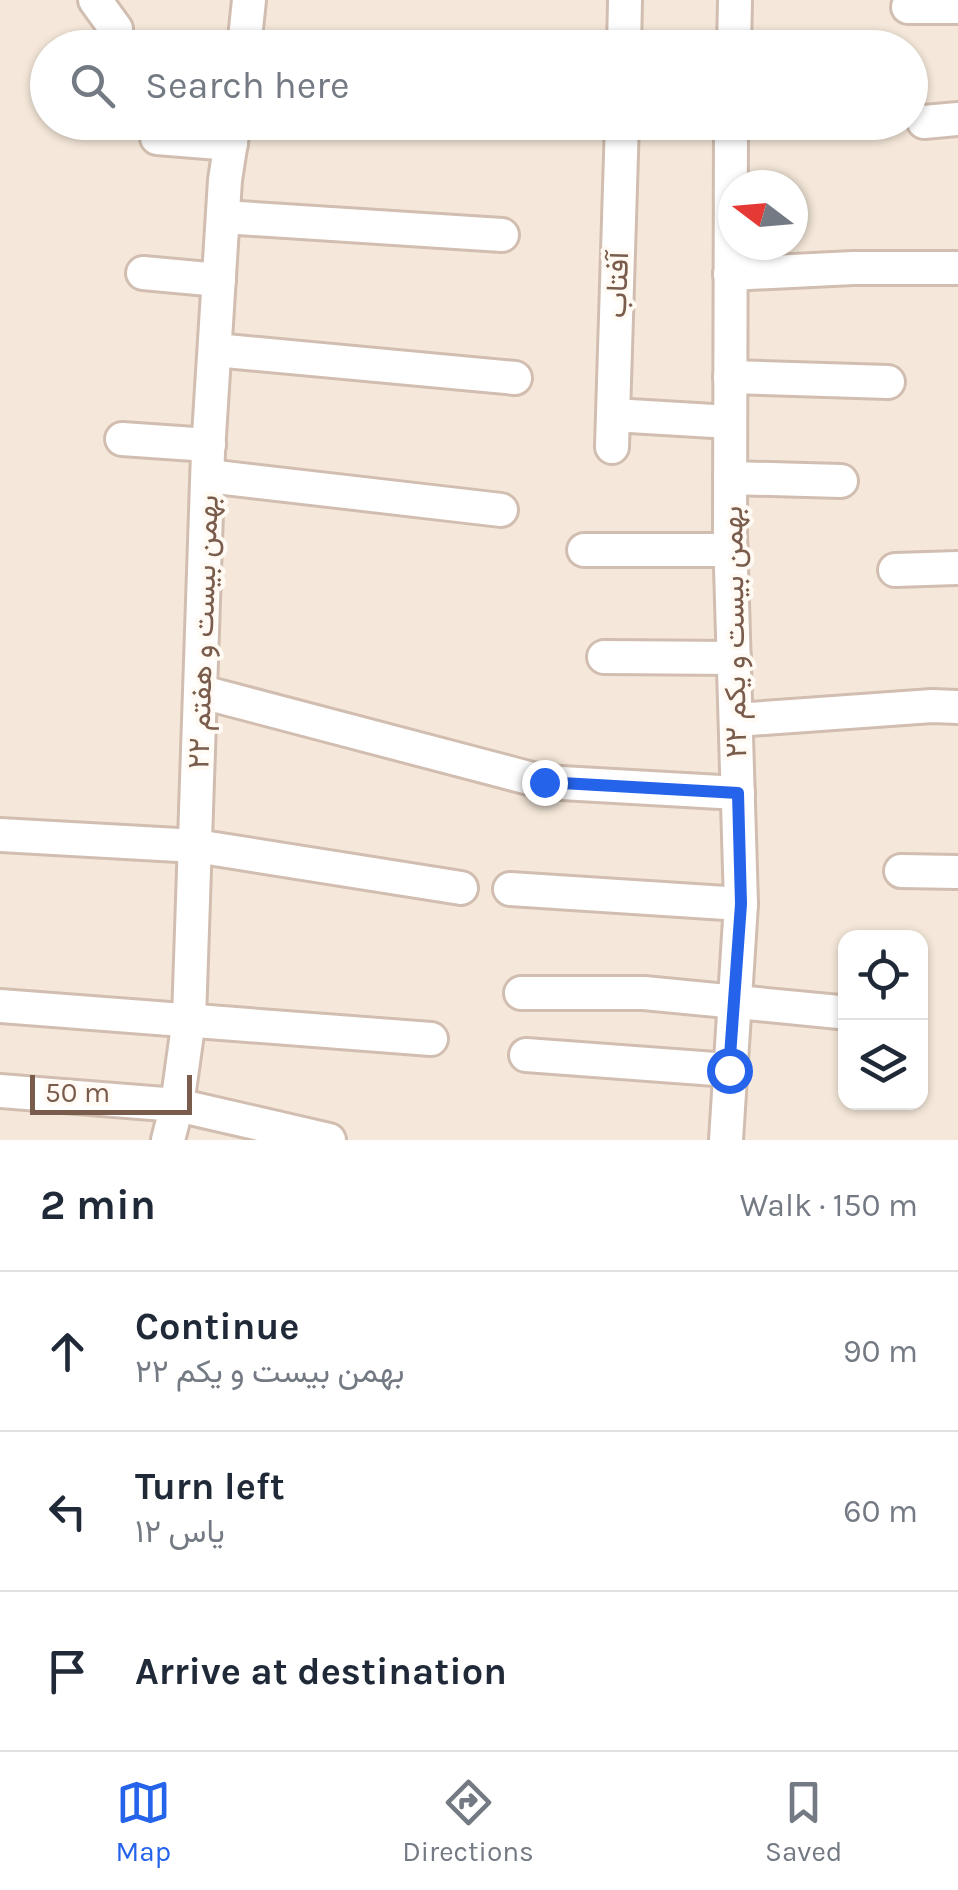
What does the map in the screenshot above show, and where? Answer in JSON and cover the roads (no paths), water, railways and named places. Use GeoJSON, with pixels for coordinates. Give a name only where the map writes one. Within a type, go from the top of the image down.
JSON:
{"type":"FeatureCollection","features":[{"type":"Feature","properties":{"kind":"street"},"geometry":{"type":"LineString","coordinates":[[95,0],[116,29]]}},
{"type":"Feature","properties":{"kind":"street"},"geometry":{"type":"LineString","coordinates":[[246,30],[250,0]]}},
{"type":"Feature","properties":{"kind":"street"},"geometry":{"type":"LineString","coordinates":[[624,30],[625,0]]}},
{"type":"Feature","properties":{"kind":"street"},"geometry":{"type":"LineString","coordinates":[[735,30],[736,0]]}},
{"type":"Feature","properties":{"kind":"street"},"geometry":{"type":"LineString","coordinates":[[908,7],[958,6]]}},
{"type":"Feature","properties":{"kind":"street"},"geometry":{"type":"LineString","coordinates":[[928,122],[958,119]]}},
{"type":"Feature","properties":{"kind":"street","name":"۲۲ بهمن بیست و هفتم"},"geometry":{"type":"LineString","coordinates":[[168,1140],[189,1019],[208,461],[231,140]]}},
{"type":"Feature","properties":{"kind":"street","name":"آفتاب"},"geometry":{"type":"LineString","coordinates":[[621,140],[612,431],[730,422]]}},
{"type":"Feature","properties":{"kind":"street","name":"۲۲ بهمن بیست و یکم"},"geometry":{"type":"LineString","coordinates":[[726,1140],[741,904],[730,478],[732,140]]}},
{"type":"Feature","properties":{"kind":"street"},"geometry":{"type":"LineString","coordinates":[[223,217],[502,235]]}},
{"type":"Feature","properties":{"kind":"street"},"geometry":{"type":"LineString","coordinates":[[730,274],[958,268]]}},
{"type":"Feature","properties":{"kind":"street"},"geometry":{"type":"LineString","coordinates":[[144,273],[219,280]]}},
{"type":"Feature","properties":{"kind":"street"},"geometry":{"type":"LineString","coordinates":[[215,350],[515,378]]}},
{"type":"Feature","properties":{"kind":"street"},"geometry":{"type":"LineString","coordinates":[[730,377],[888,382]]}},
{"type":"Feature","properties":{"kind":"street"},"geometry":{"type":"LineString","coordinates":[[122,439],[208,461],[501,510]]}},
{"type":"Feature","properties":{"kind":"street"},"geometry":{"type":"LineString","coordinates":[[730,478],[841,481]]}},
{"type":"Feature","properties":{"kind":"street"},"geometry":{"type":"LineString","coordinates":[[584,550],[731,550]]}},
{"type":"Feature","properties":{"kind":"street"},"geometry":{"type":"LineString","coordinates":[[896,570],[958,568]]}},
{"type":"Feature","properties":{"kind":"street"},"geometry":{"type":"LineString","coordinates":[[604,657],[734,658]]}},
{"type":"Feature","properties":{"kind":"street"},"geometry":{"type":"LineString","coordinates":[[202,692],[544,782],[738,793]]}},
{"type":"Feature","properties":{"kind":"street"},"geometry":{"type":"LineString","coordinates":[[736,720],[945,707]]}},
{"type":"Feature","properties":{"kind":"street"},"geometry":{"type":"LineString","coordinates":[[0,835],[196,846],[461,888]]}},
{"type":"Feature","properties":{"kind":"street"},"geometry":{"type":"LineString","coordinates":[[901,872],[958,872]]}},
{"type":"Feature","properties":{"kind":"street"},"geometry":{"type":"LineString","coordinates":[[510,889],[741,904]]}},
{"type":"Feature","properties":{"kind":"street"},"geometry":{"type":"LineString","coordinates":[[520,993],[644,993],[838,1012]]}},
{"type":"Feature","properties":{"kind":"street"},"geometry":{"type":"LineString","coordinates":[[0,1006],[431,1040]]}},
{"type":"Feature","properties":{"kind":"street"},"geometry":{"type":"LineString","coordinates":[[526,1055],[729,1070]]}},
{"type":"Feature","properties":{"kind":"street"},"geometry":{"type":"LineString","coordinates":[[0,1091],[177,1104],[329,1140]]}}]}
